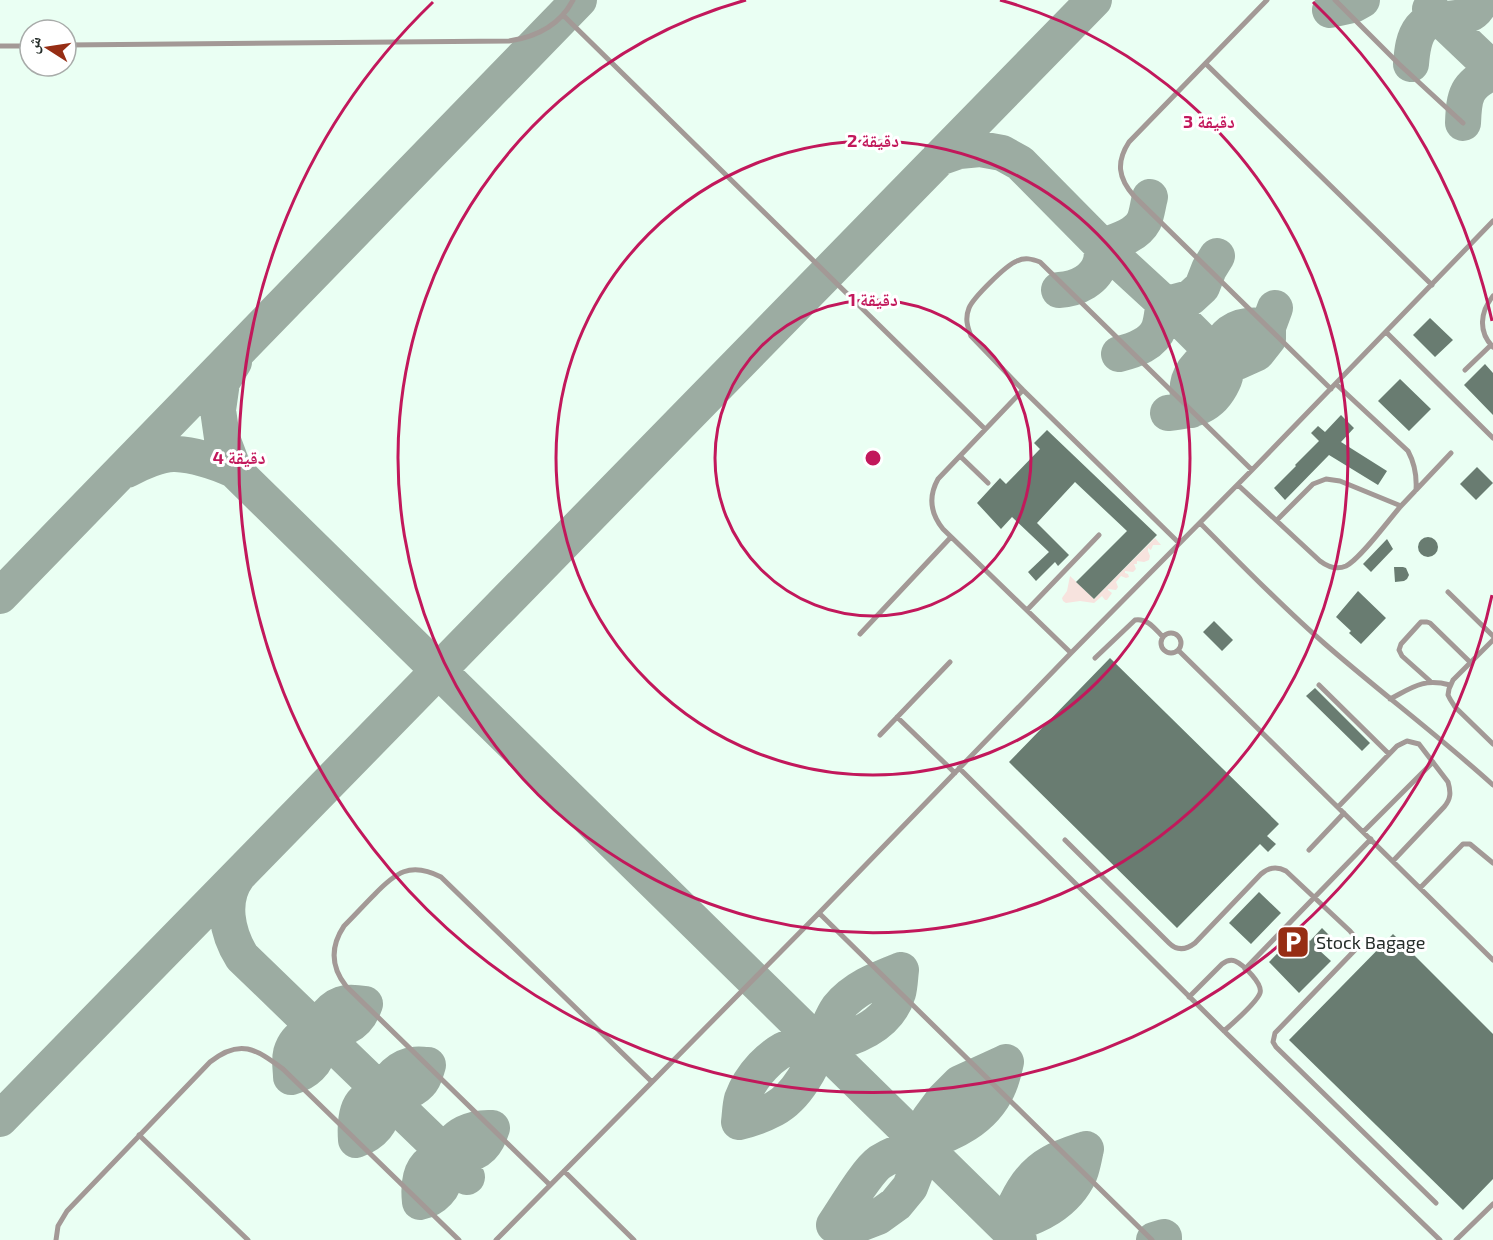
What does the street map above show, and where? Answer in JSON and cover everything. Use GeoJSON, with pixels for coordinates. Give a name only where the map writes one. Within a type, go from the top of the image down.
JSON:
{"type":"FeatureCollection","features":[{"type":"Feature","properties":{"kind":"lane"},"geometry":{"type":"LineString","coordinates":[[78,45],[509,41],[520,40],[541,32],[564,16],[573,0]]}},
{"type":"Feature","properties":{"kind":"lane"},"geometry":{"type":"LineString","coordinates":[[1268,0],[1129,142],[1124,150],[1120,170],[1127,188],[1134,196],[1333,387],[1408,451],[1416,469],[1416,490]]}},
{"type":"Feature","properties":{"kind":"lane"},"geometry":{"type":"LineString","coordinates":[[1335,0],[1463,123]]}},
{"type":"Feature","properties":{"kind":"lane"},"geometry":{"type":"LineString","coordinates":[[564,16],[986,429]]}},
{"type":"Feature","properties":{"kind":"lane"},"geometry":{"type":"LineString","coordinates":[[0,46],[18,46]]}},
{"type":"Feature","properties":{"kind":"lane"},"geometry":{"type":"LineString","coordinates":[[1206,64],[1432,285]]}},
{"type":"Feature","properties":{"kind":"lane"},"geometry":{"type":"LineString","coordinates":[[496,1240],[819,913],[1493,221]]}},
{"type":"Feature","properties":{"kind":"lane"},"geometry":{"type":"LineString","coordinates":[[1179,543],[971,336],[967,326],[967,316],[976,297],[1015,261],[1032,259],[1040,262],[1252,470]]}},
{"type":"Feature","properties":{"kind":"lane"},"geometry":{"type":"LineString","coordinates":[[1465,370],[1492,346],[1484,334],[1482,318],[1487,303],[1493,296]]}},
{"type":"Feature","properties":{"kind":"lane"},"geometry":{"type":"LineString","coordinates":[[1386,332],[1493,438]]}},
{"type":"Feature","properties":{"kind":"lane"},"geometry":{"type":"LineString","coordinates":[[1023,390],[938,479],[931,505],[938,522],[951,537],[1071,652]]}},
{"type":"Feature","properties":{"kind":"lane"},"geometry":{"type":"LineString","coordinates":[[1238,484],[1326,566],[1340,567],[1353,561],[1451,453]]}},
{"type":"Feature","properties":{"kind":"lane"},"geometry":{"type":"LineString","coordinates":[[960,456],[988,483]]}},
{"type":"Feature","properties":{"kind":"lane"},"geometry":{"type":"LineString","coordinates":[[1277,520],[1313,484],[1326,479],[1340,481],[1401,506]]}},
{"type":"Feature","properties":{"kind":"lane"},"geometry":{"type":"LineString","coordinates":[[1200,523],[1322,642],[1455,751],[1493,786]]}},
{"type":"Feature","properties":{"kind":"lane"},"geometry":{"type":"LineString","coordinates":[[1027,610],[1099,535]]}},
{"type":"Feature","properties":{"kind":"lane"},"geometry":{"type":"LineString","coordinates":[[860,634],[951,537]]}},
{"type":"Feature","properties":{"kind":"lane"},"geometry":{"type":"LineString","coordinates":[[1448,592],[1493,638],[1450,685],[1449,695],[1452,703],[1493,744]]}},
{"type":"Feature","properties":{"kind":"lane"},"geometry":{"type":"LineString","coordinates":[[1095,658],[1135,620],[1146,621],[1163,637]]}},
{"type":"Feature","properties":{"kind":"lane"},"geometry":{"type":"LineString","coordinates":[[1430,681],[1402,656],[1399,650],[1401,644],[1421,622],[1430,624],[1470,662]]}},
{"type":"Feature","properties":{"kind":"lane"},"geometry":{"type":"LineString","coordinates":[[1168,633],[1177,635],[1181,642],[1178,650],[1170,654],[1163,650],[1160,642],[1163,637],[1168,633]]}},
{"type":"Feature","properties":{"kind":"lane"},"geometry":{"type":"LineString","coordinates":[[1178,650],[1493,960]]}},
{"type":"Feature","properties":{"kind":"lane"},"geometry":{"type":"LineString","coordinates":[[880,735],[950,662]]}},
{"type":"Feature","properties":{"kind":"lane"},"geometry":{"type":"LineString","coordinates":[[1390,699],[1414,686],[1430,681],[1450,685]]}},
{"type":"Feature","properties":{"kind":"lane"},"geometry":{"type":"LineString","coordinates":[[1319,685],[1389,754]]}},
{"type":"Feature","properties":{"kind":"lane"},"geometry":{"type":"LineString","coordinates":[[897,717],[957,771],[1440,1240]]}},
{"type":"Feature","properties":{"kind":"lane"},"geometry":{"type":"LineString","coordinates":[[1338,807],[1402,742],[1413,741],[1419,744],[1448,782],[1450,795],[1448,802],[1392,861]]}},
{"type":"Feature","properties":{"kind":"lane"},"geometry":{"type":"LineString","coordinates":[[1363,832],[1433,762]]}},
{"type":"Feature","properties":{"kind":"lane"},"geometry":{"type":"LineString","coordinates":[[1309,850],[1344,813]]}},
{"type":"Feature","properties":{"kind":"lane"},"geometry":{"type":"LineString","coordinates":[[1245,969],[1371,839]]}},
{"type":"Feature","properties":{"kind":"lane"},"geometry":{"type":"LineString","coordinates":[[1065,840],[1173,947],[1179,949],[1190,947],[1195,943],[1261,874],[1270,868],[1287,871],[1350,931],[1355,937],[1356,946],[1352,953],[1275,1033],[1273,1042],[1436,1203]]}},
{"type":"Feature","properties":{"kind":"lane"},"geometry":{"type":"LineString","coordinates":[[1420,888],[1463,844],[1470,844],[1493,863]]}},
{"type":"Feature","properties":{"kind":"lane"},"geometry":{"type":"LineString","coordinates":[[550,1185],[341,979],[334,961],[339,934],[390,879],[406,871],[415,870],[424,870],[441,877],[652,1082]]}},
{"type":"Feature","properties":{"kind":"lane"},"geometry":{"type":"LineString","coordinates":[[819,913],[1152,1240]]}},
{"type":"Feature","properties":{"kind":"lane"},"geometry":{"type":"LineString","coordinates":[[1189,997],[1225,962],[1232,960],[1245,969],[1259,983],[1261,991],[1259,996],[1224,1031]]}},
{"type":"Feature","properties":{"kind":"lane"},"geometry":{"type":"LineString","coordinates":[[56,1240],[58,1226],[67,1210],[210,1062],[218,1055],[237,1049],[257,1051],[283,1069],[459,1240]]}},
{"type":"Feature","properties":{"kind":"lane"},"geometry":{"type":"LineString","coordinates":[[140,1135],[248,1240]]}},
{"type":"Feature","properties":{"kind":"lane"},"geometry":{"type":"LineString","coordinates":[[564,1171],[634,1240]]}},
{"type":"Feature","properties":{"kind":"lane"},"geometry":{"type":"LineString","coordinates":[[1456,1240],[1493,1204]]}},
{"type":"Feature","properties":{"kind":"shaded area"},"geometry":{"type":"Polygon","coordinates":[[[1155,538],[1161,545],[1153,545],[1151,550],[1148,548],[1149,560],[1137,561],[1133,572],[1125,571],[1129,577],[1121,576],[1116,582],[1118,587],[1116,590],[1108,589],[1112,593],[1107,600],[1102,596],[1094,603],[1080,601],[1066,603],[1063,601],[1070,576],[1094,599],[1155,538]]]}},
{"type":"Feature","properties":{"kind":"building"},"geometry":{"type":"Polygon","coordinates":[[[1430,318],[1453,340],[1435,357],[1413,335],[1430,318]]]}},
{"type":"Feature","properties":{"kind":"building"},"geometry":{"type":"Polygon","coordinates":[[[1485,364],[1493,373],[1493,415],[1464,385],[1485,364]]]}},
{"type":"Feature","properties":{"kind":"building"},"geometry":{"type":"Polygon","coordinates":[[[1400,379],[1431,409],[1409,431],[1378,401],[1400,379]]]}},
{"type":"Feature","properties":{"kind":"building"},"geometry":{"type":"Polygon","coordinates":[[[1341,415],[1354,428],[1341,442],[1387,471],[1378,485],[1329,455],[1285,500],[1274,488],[1319,441],[1311,433],[1318,426],[1325,432],[1341,415]]]}},
{"type":"Feature","properties":{"kind":"building"},"geometry":{"type":"Polygon","coordinates":[[[1047,430],[1157,535],[1094,599],[1076,582],[1127,531],[1075,482],[1037,523],[1069,555],[1058,566],[1055,562],[1036,581],[1028,572],[1049,552],[1012,517],[1001,529],[977,503],[1000,478],[1006,484],[1040,449],[1034,443],[1047,430]]]}},
{"type":"Feature","properties":{"kind":"building"},"geometry":{"type":"Polygon","coordinates":[[[1477,467],[1493,483],[1476,500],[1460,484],[1477,467]]]}},
{"type":"Feature","properties":{"kind":"building"},"geometry":{"type":"Polygon","coordinates":[[[1428,537],[1435,540],[1438,547],[1435,554],[1428,557],[1421,554],[1418,547],[1421,540],[1428,537]]]}},
{"type":"Feature","properties":{"kind":"building"},"geometry":{"type":"Polygon","coordinates":[[[1387,539],[1393,549],[1371,572],[1363,564],[1387,539]]]}},
{"type":"Feature","properties":{"kind":"building"},"geometry":{"type":"Polygon","coordinates":[[[1394,567],[1406,568],[1409,575],[1407,579],[1395,582],[1394,567]]]}},
{"type":"Feature","properties":{"kind":"building"},"geometry":{"type":"Polygon","coordinates":[[[1358,591],[1386,618],[1361,644],[1336,617],[1358,591]]]}},
{"type":"Feature","properties":{"kind":"building"},"geometry":{"type":"Polygon","coordinates":[[[1214,621],[1233,640],[1222,651],[1203,632],[1214,621]]]}},
{"type":"Feature","properties":{"kind":"building"},"geometry":{"type":"Polygon","coordinates":[[[1110,658],[1279,824],[1267,836],[1276,844],[1268,852],[1260,844],[1177,928],[1009,762],[1110,658]]]}},
{"type":"Feature","properties":{"kind":"building"},"geometry":{"type":"Polygon","coordinates":[[[1315,688],[1370,743],[1362,751],[1306,696],[1315,688]]]}},
{"type":"Feature","properties":{"kind":"building"},"geometry":{"type":"Polygon","coordinates":[[[1259,892],[1281,913],[1251,944],[1229,923],[1259,892]]]}},
{"type":"Feature","properties":{"kind":"building"},"geometry":{"type":"Polygon","coordinates":[[[1322,928],[1332,938],[1320,951],[1331,961],[1299,993],[1269,962],[1299,931],[1310,941],[1322,928]]]}},
{"type":"Feature","properties":{"kind":"building"},"geometry":{"type":"Polygon","coordinates":[[[1393,934],[1493,1034],[1493,1179],[1463,1210],[1289,1040],[1393,934]]]}},
{"type":"Feature","properties":{"kind":"taxiway"},"geometry":{"type":"LineString","coordinates":[[0,596],[579,0]]}},
{"type":"Feature","properties":{"kind":"taxiway"},"geometry":{"type":"LineString","coordinates":[[0,1119],[1094,0]]}},
{"type":"Feature","properties":{"kind":"taxiway"},"geometry":{"type":"LineString","coordinates":[[1330,10],[1353,5],[1362,0]]}},
{"type":"Feature","properties":{"kind":"taxiway"},"geometry":{"type":"LineString","coordinates":[[1411,64],[1412,50],[1421,28],[1427,23],[1470,14],[1481,0]]}},
{"type":"Feature","properties":{"kind":"taxiway"},"geometry":{"type":"LineString","coordinates":[[1430,9],[1493,69]]}},
{"type":"Feature","properties":{"kind":"taxiway"},"geometry":{"type":"LineString","coordinates":[[1463,123],[1464,105],[1468,92],[1472,86],[1493,72]]}},
{"type":"Feature","properties":{"kind":"taxiway"},"geometry":{"type":"LineString","coordinates":[[939,158],[959,151],[980,149],[1002,153],[1020,163],[1102,246],[1221,360]]}},
{"type":"Feature","properties":{"kind":"taxiway"},"geometry":{"type":"LineString","coordinates":[[1059,290],[1072,288],[1085,282],[1098,268],[1102,246],[1126,237],[1141,226],[1150,197]]}},
{"type":"Feature","properties":{"kind":"taxiway"},"geometry":{"type":"LineString","coordinates":[[1119,354],[1148,342],[1159,328],[1164,303],[1190,298],[1202,287],[1217,256]]}},
{"type":"Feature","properties":{"kind":"taxiway"},"geometry":{"type":"LineString","coordinates":[[1168,413],[1194,409],[1213,397],[1225,376],[1225,368],[1221,360],[1237,362],[1257,353],[1268,339],[1268,327],[1275,308]]}},
{"type":"Feature","properties":{"kind":"taxiway"},"geometry":{"type":"LineString","coordinates":[[1191,410],[1188,398],[1189,382],[1198,365],[1215,355],[1224,339],[1235,329],[1250,326],[1268,327]]}},
{"type":"Feature","properties":{"kind":"taxiway"},"geometry":{"type":"LineString","coordinates":[[127,470],[170,454],[206,459],[234,470],[222,438],[218,410],[222,382],[234,362]]}},
{"type":"Feature","properties":{"kind":"taxiway"},"geometry":{"type":"LineString","coordinates":[[234,470],[1019,1240]]}},
{"type":"Feature","properties":{"kind":"taxiway"},"geometry":{"type":"LineString","coordinates":[[238,876],[232,885],[227,906],[229,927],[242,957],[467,1177]]}},
{"type":"Feature","properties":{"kind":"taxiway"},"geometry":{"type":"LineString","coordinates":[[901,970],[875,981],[844,1001],[831,1020],[824,1038],[822,1042],[818,1051],[809,1070],[797,1088],[783,1103],[770,1111],[739,1122],[741,1102],[750,1082],[762,1066],[786,1048],[802,1044],[816,1045],[820,1045],[823,1045],[858,1035],[868,1029],[878,1022],[893,1004],[899,990],[901,970]]}},
{"type":"Feature","properties":{"kind":"taxiway"},"geometry":{"type":"LineString","coordinates":[[365,1004],[341,1004],[328,1014],[320,1028],[319,1033],[319,1048],[316,1058],[306,1070],[291,1077],[290,1056],[297,1041],[315,1032],[326,1031],[337,1030],[348,1026],[357,1018],[365,1004]]}},
{"type":"Feature","properties":{"kind":"taxiway"},"geometry":{"type":"LineString","coordinates":[[834,1225],[857,1225],[878,1217],[896,1204],[910,1187],[918,1166],[929,1119],[943,1100],[960,1083],[1006,1062]]}},
{"type":"Feature","properties":{"kind":"taxiway"},"geometry":{"type":"LineString","coordinates":[[834,1225],[862,1182],[880,1162],[956,1130],[976,1117],[992,1099],[1002,1078],[1006,1062]]}},
{"type":"Feature","properties":{"kind":"taxiway"},"geometry":{"type":"LineString","coordinates":[[356,1140],[356,1119],[360,1106],[367,1099],[377,1096],[387,1095],[399,1094],[410,1090],[422,1081],[428,1065],[409,1066],[395,1074],[386,1087],[384,1094],[384,1096],[384,1097],[384,1106],[383,1112],[378,1123],[367,1135],[356,1140]]}},
{"type":"Feature","properties":{"kind":"taxiway"},"geometry":{"type":"LineString","coordinates":[[492,1128],[465,1133],[454,1141],[447,1154],[447,1156],[447,1159],[446,1171],[445,1178],[441,1188],[425,1201],[420,1202],[421,1176],[427,1165],[446,1155],[447,1155],[448,1155],[458,1156],[462,1156],[478,1150],[488,1139],[492,1128]]}},
{"type":"Feature","properties":{"kind":"taxiway"},"geometry":{"type":"LineString","coordinates":[[1006,1226],[1029,1218],[1059,1201],[1074,1184],[1080,1173],[1086,1149]]}},
{"type":"Feature","properties":{"kind":"taxiway"},"geometry":{"type":"LineString","coordinates":[[1006,1226],[1018,1199],[1035,1175],[1055,1161],[1086,1149]]}},
{"type":"Feature","properties":{"kind":"taxiway"},"geometry":{"type":"LineString","coordinates":[[1154,1240],[1164,1237],[1164,1240]]}},
{"type":"Feature","properties":{"kind":"place","name":"Stock Bagage"},"geometry":{"type":"Point","coordinates":[1293,942]}}]}
